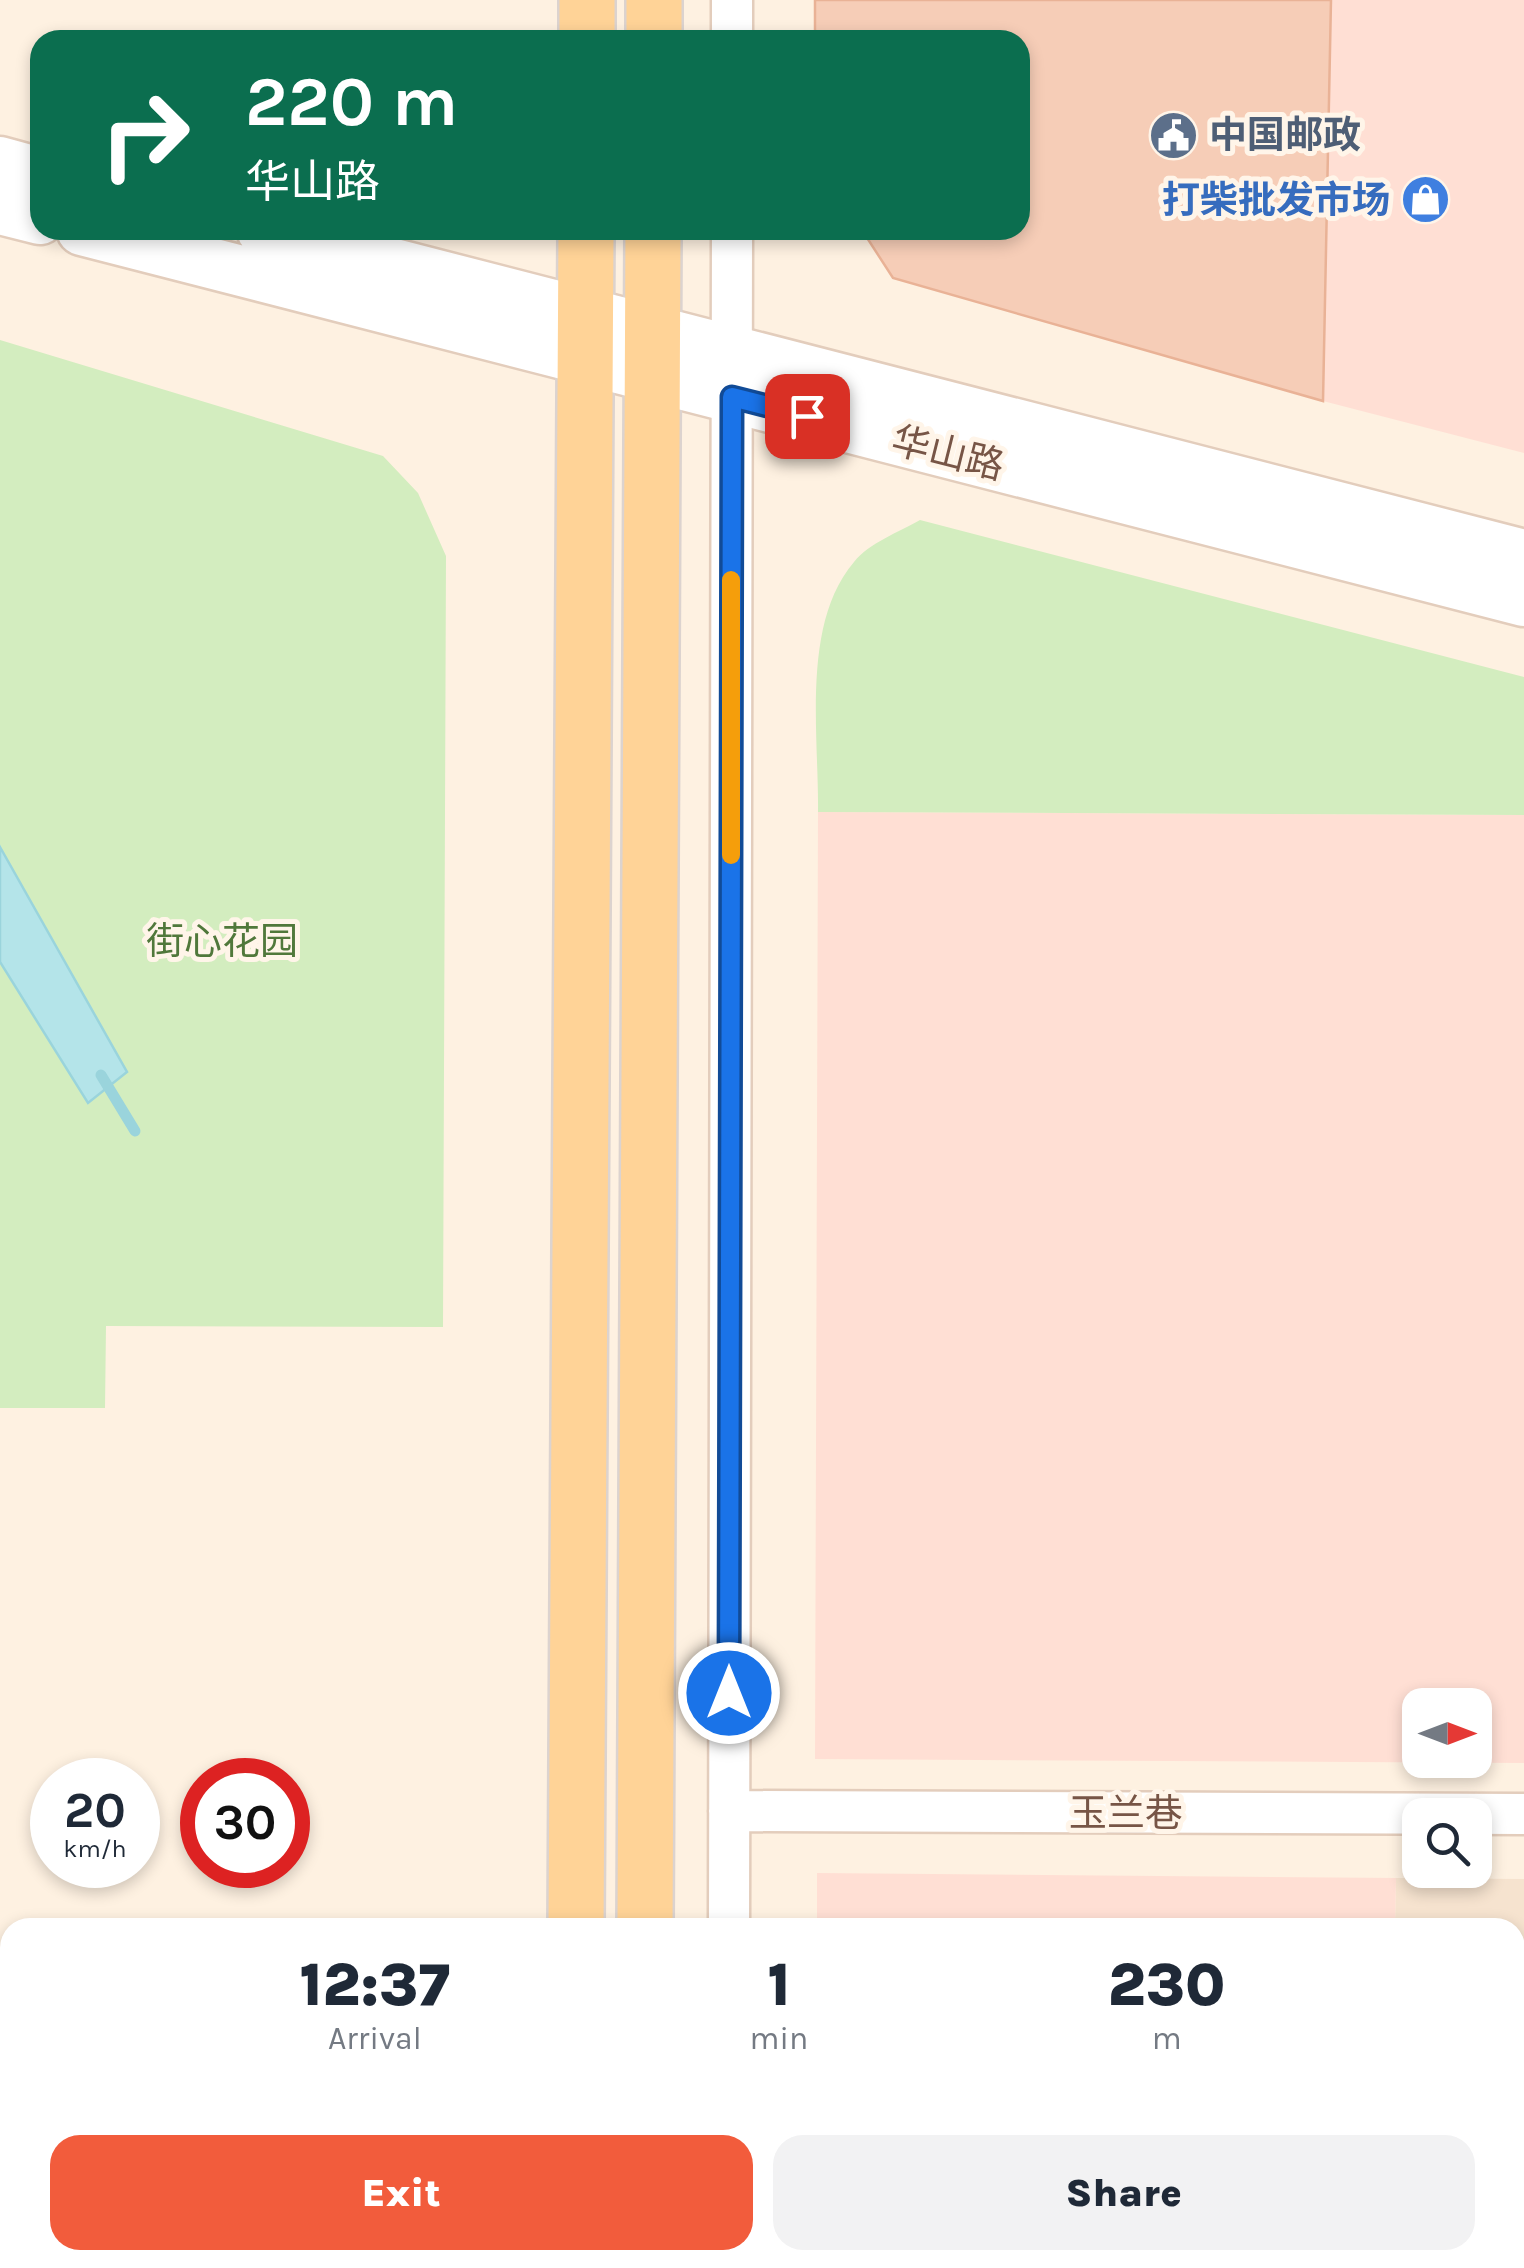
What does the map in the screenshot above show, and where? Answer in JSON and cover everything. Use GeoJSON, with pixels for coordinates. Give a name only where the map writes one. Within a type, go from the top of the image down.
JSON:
{"type":"FeatureCollection","features":[{"type":"Feature","properties":{"kind":"main road"},"geometry":{"type":"LineString","coordinates":[[587,0],[587,30]]}},
{"type":"Feature","properties":{"kind":"main road"},"geometry":{"type":"LineString","coordinates":[[654,0],[654,30]]}},
{"type":"Feature","properties":{"kind":"main road"},"geometry":{"type":"LineString","coordinates":[[576,1918],[586,240]]}},
{"type":"Feature","properties":{"kind":"main road"},"geometry":{"type":"LineString","coordinates":[[644,1918],[653,240]]}},
{"type":"Feature","properties":{"kind":"street"},"geometry":{"type":"LineString","coordinates":[[732,0],[732,30]]}},
{"type":"Feature","properties":{"kind":"street"},"geometry":{"type":"LineString","coordinates":[[0,162],[30,170]]}},
{"type":"Feature","properties":{"kind":"street"},"geometry":{"type":"LineString","coordinates":[[0,209],[30,216]]}},
{"type":"Feature","properties":{"kind":"street","name":"华山路"},"geometry":{"type":"LineString","coordinates":[[129,240],[652,353],[1524,601]]}},
{"type":"Feature","properties":{"kind":"street","name":"华山路"},"geometry":{"type":"LineString","coordinates":[[292,240],[585,336]]}},
{"type":"Feature","properties":{"kind":"street"},"geometry":{"type":"LineString","coordinates":[[728,1918],[732,240]]}},
{"type":"Feature","properties":{"kind":"street","name":"华山路"},"geometry":{"type":"LineString","coordinates":[[732,374],[1524,555]]}},
{"type":"Feature","properties":{"kind":"street","name":"玉兰巷"},"geometry":{"type":"LineString","coordinates":[[728,1811],[1524,1814]]}},
{"type":"Feature","properties":{"kind":"shaded area","name":"打柴批发市场"},"geometry":{"type":"Polygon","coordinates":[[[1331,0],[1524,0],[1524,453],[1323,401],[1331,0]]]}},
{"type":"Feature","properties":{"kind":"shaded area"},"geometry":{"type":"Polygon","coordinates":[[[818,812],[1524,815],[1524,1763],[1492,1763],[1492,1688],[1402,1688],[1402,1762],[815,1759],[818,812]]]}},
{"type":"Feature","properties":{"kind":"shaded area"},"geometry":{"type":"Polygon","coordinates":[[[817,1873],[1396,1878],[1395,1918],[817,1918],[817,1873]]]}},
{"type":"Feature","properties":{"kind":"shaded area"},"geometry":{"type":"Polygon","coordinates":[[[1396,1878],[1402,1878],[1402,1888],[1492,1888],[1492,1879],[1524,1879],[1524,1918],[1395,1918],[1396,1878]]]}},
{"type":"Feature","properties":{"kind":"green space","name":"街心花园"},"geometry":{"type":"Polygon","coordinates":[[[0,340],[383,456],[418,493],[446,556],[443,1327],[106,1326],[105,1408],[0,1408],[0,340]]]}},
{"type":"Feature","properties":{"kind":"green space"},"geometry":{"type":"Polygon","coordinates":[[[920,520],[1524,677],[1524,815],[818,812],[816,681],[826,616],[837,587],[860,555],[920,520]]]}},
{"type":"Feature","properties":{"kind":"water"},"geometry":{"type":"Polygon","coordinates":[[[0,847],[127,1072],[88,1103],[0,962],[0,847]]]}},
{"type":"Feature","properties":{"kind":"building","name":"中国邮政"},"geometry":{"type":"Polygon","coordinates":[[[815,0],[1331,0],[1323,401],[893,278],[868,240],[1030,240],[1030,30],[815,30],[815,0]]]}},
{"type":"Feature","properties":{"kind":"waterway"},"geometry":{"type":"LineString","coordinates":[[101,1075],[135,1131]]}},
{"type":"Feature","properties":{"kind":"slow traffic"},"geometry":{"type":"LineString","coordinates":[[731,580],[731,855]]}},
{"type":"Feature","properties":{"kind":"place","name":"中国邮政"},"geometry":{"type":"Point","coordinates":[1174,135]}},
{"type":"Feature","properties":{"kind":"place","name":"打柴批发市场"},"geometry":{"type":"Point","coordinates":[1425,200]}},
{"type":"Feature","properties":{"kind":"route"},"geometry":{"type":"LineString","coordinates":[[729,1693],[732,397],[807,416]]}}]}
